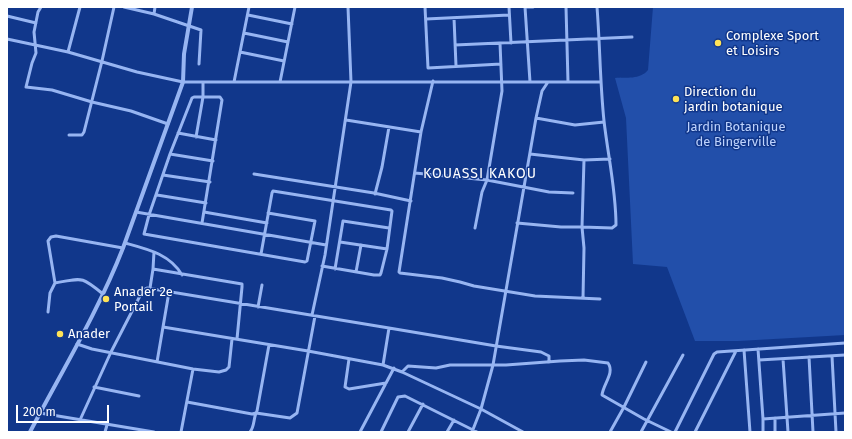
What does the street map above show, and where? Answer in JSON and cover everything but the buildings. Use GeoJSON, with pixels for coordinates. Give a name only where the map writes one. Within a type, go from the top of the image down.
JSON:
{"type":"FeatureCollection","features":[{"type":"Feature","properties":{"kind":"street"},"geometry":{"type":"LineString","coordinates":[[41,7],[38,12],[34,32],[36,53],[26,86],[52,90],[92,102],[131,111],[168,124]]}},
{"type":"Feature","properties":{"kind":"street"},"geometry":{"type":"LineString","coordinates":[[68,52],[80,7]]}},
{"type":"Feature","properties":{"kind":"street"},"geometry":{"type":"LineString","coordinates":[[69,135],[82,135],[84,132],[114,7]]}},
{"type":"Feature","properties":{"kind":"street"},"geometry":{"type":"LineString","coordinates":[[124,7],[154,14],[201,30],[199,64]]}},
{"type":"Feature","properties":{"kind":"street"},"geometry":{"type":"LineString","coordinates":[[154,14],[155,7]]}},
{"type":"Feature","properties":{"kind":"street"},"geometry":{"type":"LineString","coordinates":[[30,432],[103,294],[125,243],[182,82],[184,54],[192,7]]}},
{"type":"Feature","properties":{"kind":"street"},"geometry":{"type":"LineString","coordinates":[[234,82],[249,7]]}},
{"type":"Feature","properties":{"kind":"street"},"geometry":{"type":"LineString","coordinates":[[280,82],[295,7]]}},
{"type":"Feature","properties":{"kind":"street"},"geometry":{"type":"LineString","coordinates":[[187,402],[252,414],[256,413],[290,418],[297,413],[326,245],[351,82],[348,7]]}},
{"type":"Feature","properties":{"kind":"street"},"geometry":{"type":"LineString","coordinates":[[425,7],[428,68],[501,64]]}},
{"type":"Feature","properties":{"kind":"street"},"geometry":{"type":"LineString","coordinates":[[509,7],[511,43]]}},
{"type":"Feature","properties":{"kind":"street"},"geometry":{"type":"LineString","coordinates":[[530,82],[525,7],[533,7]]}},
{"type":"Feature","properties":{"kind":"street"},"geometry":{"type":"LineString","coordinates":[[566,7],[568,82]]}},
{"type":"Feature","properties":{"kind":"street"},"geometry":{"type":"LineString","coordinates":[[517,223],[561,228],[612,228],[616,225],[616,204],[604,122],[600,82],[597,7]]}},
{"type":"Feature","properties":{"kind":"street"},"geometry":{"type":"LineString","coordinates":[[248,15],[292,24]]}},
{"type":"Feature","properties":{"kind":"street"},"geometry":{"type":"LineString","coordinates":[[426,19],[509,15]]}},
{"type":"Feature","properties":{"kind":"street"},"geometry":{"type":"LineString","coordinates":[[7,16],[36,23]]}},
{"type":"Feature","properties":{"kind":"street"},"geometry":{"type":"LineString","coordinates":[[454,18],[456,66]]}},
{"type":"Feature","properties":{"kind":"street"},"geometry":{"type":"LineString","coordinates":[[244,34],[288,42]]}},
{"type":"Feature","properties":{"kind":"street"},"geometry":{"type":"LineString","coordinates":[[455,45],[632,37]]}},
{"type":"Feature","properties":{"kind":"street"},"geometry":{"type":"LineString","coordinates":[[7,39],[68,52],[137,72],[182,82],[600,82]]}},
{"type":"Feature","properties":{"kind":"street"},"geometry":{"type":"LineString","coordinates":[[475,228],[482,192],[487,180],[502,91],[500,43]]}},
{"type":"Feature","properties":{"kind":"street"},"geometry":{"type":"LineString","coordinates":[[240,52],[284,61]]}},
{"type":"Feature","properties":{"kind":"street"},"geometry":{"type":"LineString","coordinates":[[433,81],[421,132],[399,270],[400,273],[442,278],[474,286],[535,296],[600,299]]}},
{"type":"Feature","properties":{"kind":"street"},"geometry":{"type":"LineString","coordinates":[[196,137],[203,97],[203,82]]}},
{"type":"Feature","properties":{"kind":"street"},"geometry":{"type":"LineString","coordinates":[[472,431],[481,409],[493,365],[536,118],[542,91],[548,82]]}},
{"type":"Feature","properties":{"kind":"street"},"geometry":{"type":"LineString","coordinates":[[202,223],[210,182],[222,98],[194,97],[192,98],[170,154],[144,232],[146,236],[306,262],[315,221],[268,213]]}},
{"type":"Feature","properties":{"kind":"street"},"geometry":{"type":"LineString","coordinates":[[536,118],[574,125],[604,122]]}},
{"type":"Feature","properties":{"kind":"street"},"geometry":{"type":"LineString","coordinates":[[346,120],[421,132]]}},
{"type":"Feature","properties":{"kind":"street"},"geometry":{"type":"LineString","coordinates":[[375,194],[382,167],[389,127]]}},
{"type":"Feature","properties":{"kind":"street"},"geometry":{"type":"LineString","coordinates":[[178,133],[216,140]]}},
{"type":"Feature","properties":{"kind":"street"},"geometry":{"type":"LineString","coordinates":[[170,154],[213,161]]}},
{"type":"Feature","properties":{"kind":"street"},"geometry":{"type":"LineString","coordinates":[[530,154],[584,160],[610,159]]}},
{"type":"Feature","properties":{"kind":"street"},"geometry":{"type":"LineString","coordinates":[[583,298],[584,248],[582,227],[584,160]]}},
{"type":"Feature","properties":{"kind":"street"},"geometry":{"type":"LineString","coordinates":[[415,173],[487,180],[549,192],[574,193]]}},
{"type":"Feature","properties":{"kind":"street"},"geometry":{"type":"LineString","coordinates":[[254,174],[411,201]]}},
{"type":"Feature","properties":{"kind":"street"},"geometry":{"type":"LineString","coordinates":[[163,175],[210,182]]}},
{"type":"Feature","properties":{"kind":"street"},"geometry":{"type":"LineString","coordinates":[[261,254],[272,193],[275,191],[392,211],[387,249],[380,275],[374,276],[322,266]]}},
{"type":"Feature","properties":{"kind":"street"},"geometry":{"type":"LineString","coordinates":[[156,195],[206,203]]}},
{"type":"Feature","properties":{"kind":"street"},"geometry":{"type":"LineString","coordinates":[[136,212],[326,245]]}},
{"type":"Feature","properties":{"kind":"street"},"geometry":{"type":"LineString","coordinates":[[204,212],[267,223]]}},
{"type":"Feature","properties":{"kind":"street"},"geometry":{"type":"LineString","coordinates":[[335,269],[343,221],[389,228]]}},
{"type":"Feature","properties":{"kind":"street"},"geometry":{"type":"LineString","coordinates":[[48,312],[50,293],[55,283],[48,241],[51,237],[56,236],[123,248]]}},
{"type":"Feature","properties":{"kind":"street"},"geometry":{"type":"LineString","coordinates":[[340,242],[387,249]]}},
{"type":"Feature","properties":{"kind":"street"},"geometry":{"type":"LineString","coordinates":[[125,243],[144,248],[171,261],[182,274]]}},
{"type":"Feature","properties":{"kind":"street"},"geometry":{"type":"LineString","coordinates":[[356,272],[361,245]]}},
{"type":"Feature","properties":{"kind":"street"},"geometry":{"type":"LineString","coordinates":[[150,288],[154,252]]}},
{"type":"Feature","properties":{"kind":"street"},"geometry":{"type":"LineString","coordinates":[[153,269],[242,284],[237,339]]}},
{"type":"Feature","properties":{"kind":"street"},"geometry":{"type":"LineString","coordinates":[[55,283],[78,278],[84,280],[103,294]]}},
{"type":"Feature","properties":{"kind":"street"},"geometry":{"type":"LineString","coordinates":[[258,307],[262,285]]}},
{"type":"Feature","properties":{"kind":"street"},"geometry":{"type":"LineString","coordinates":[[80,420],[94,387],[143,290],[150,288],[496,346],[541,352],[549,356],[549,362]]}},
{"type":"Feature","properties":{"kind":"street"},"geometry":{"type":"LineString","coordinates":[[157,362],[169,292]]}},
{"type":"Feature","properties":{"kind":"street"},"geometry":{"type":"LineString","coordinates":[[163,327],[349,358],[394,368],[481,409],[523,432]]}},
{"type":"Feature","properties":{"kind":"street"},"geometry":{"type":"LineString","coordinates":[[383,365],[389,328]]}},
{"type":"Feature","properties":{"kind":"street"},"geometry":{"type":"LineString","coordinates":[[77,344],[92,349],[157,362],[219,372],[226,370],[229,367],[232,338]]}},
{"type":"Feature","properties":{"kind":"street"},"geometry":{"type":"LineString","coordinates":[[676,432],[714,354],[717,352],[845,343]]}},
{"type":"Feature","properties":{"kind":"street"},"geometry":{"type":"LineString","coordinates":[[250,432],[254,426],[269,344]]}},
{"type":"Feature","properties":{"kind":"street"},"geometry":{"type":"LineString","coordinates":[[758,349],[763,419],[762,432]]}},
{"type":"Feature","properties":{"kind":"street"},"geometry":{"type":"LineString","coordinates":[[744,350],[750,432]]}},
{"type":"Feature","properties":{"kind":"street"},"geometry":{"type":"LineString","coordinates":[[695,432],[736,351]]}},
{"type":"Feature","properties":{"kind":"street"},"geometry":{"type":"LineString","coordinates":[[641,432],[683,355]]}},
{"type":"Feature","properties":{"kind":"street"},"geometry":{"type":"LineString","coordinates":[[759,360],[845,355]]}},
{"type":"Feature","properties":{"kind":"street"},"geometry":{"type":"LineString","coordinates":[[832,356],[836,432]]}},
{"type":"Feature","properties":{"kind":"street"},"geometry":{"type":"LineString","coordinates":[[809,357],[813,432]]}},
{"type":"Feature","properties":{"kind":"street"},"geometry":{"type":"LineString","coordinates":[[349,358],[345,387],[349,389],[386,383]]}},
{"type":"Feature","properties":{"kind":"street"},"geometry":{"type":"LineString","coordinates":[[782,359],[788,432]]}},
{"type":"Feature","properties":{"kind":"street"},"geometry":{"type":"LineString","coordinates":[[402,372],[408,366],[432,368],[450,365],[506,365],[584,360],[608,362],[610,372],[602,395],[671,432]]}},
{"type":"Feature","properties":{"kind":"street"},"geometry":{"type":"LineString","coordinates":[[610,432],[646,362]]}},
{"type":"Feature","properties":{"kind":"street"},"geometry":{"type":"LineString","coordinates":[[360,432],[394,368]]}},
{"type":"Feature","properties":{"kind":"street"},"geometry":{"type":"LineString","coordinates":[[181,432],[193,369]]}},
{"type":"Feature","properties":{"kind":"street"},"geometry":{"type":"LineString","coordinates":[[94,387],[139,396]]}},
{"type":"Feature","properties":{"kind":"street"},"geometry":{"type":"LineString","coordinates":[[381,432],[398,397],[401,395],[454,420],[472,431],[477,432]]}},
{"type":"Feature","properties":{"kind":"street"},"geometry":{"type":"LineString","coordinates":[[408,432],[422,404]]}},
{"type":"Feature","properties":{"kind":"street"},"geometry":{"type":"LineString","coordinates":[[40,413],[154,432]]}},
{"type":"Feature","properties":{"kind":"street"},"geometry":{"type":"LineString","coordinates":[[763,419],[845,413]]}},
{"type":"Feature","properties":{"kind":"street"},"geometry":{"type":"LineString","coordinates":[[775,418],[775,432]]}},
{"type":"Feature","properties":{"kind":"street"},"geometry":{"type":"LineString","coordinates":[[447,432],[454,420]]}},
{"type":"Feature","properties":{"kind":"street"},"geometry":{"type":"LineString","coordinates":[[105,432],[107,424]]}},
{"type":"Feature","properties":{"kind":"green space","name":"Jardin Botanique de Bingerville"},"geometry":{"type":"Polygon","coordinates":[[[653,7],[845,7],[845,335],[738,341],[695,341],[667,267],[633,264],[626,118],[615,78],[637,77],[648,70],[653,7]]]}},
{"type":"Feature","properties":{"kind":"place","name":"Complexe Sport et Loisirs"},"geometry":{"type":"Point","coordinates":[718,43]}},
{"type":"Feature","properties":{"kind":"place","name":"Direction du jardin botanique"},"geometry":{"type":"Point","coordinates":[676,99]}},
{"type":"Feature","properties":{"kind":"place","name":"Anader 2e Portail"},"geometry":{"type":"Point","coordinates":[106,299]}},
{"type":"Feature","properties":{"kind":"place","name":"Anader"},"geometry":{"type":"Point","coordinates":[60,334]}},
{"type":"Feature","properties":{"kind":"district","name":"KOUASSI KAKOU"},"geometry":{"type":"Point","coordinates":[480,174]}}]}
